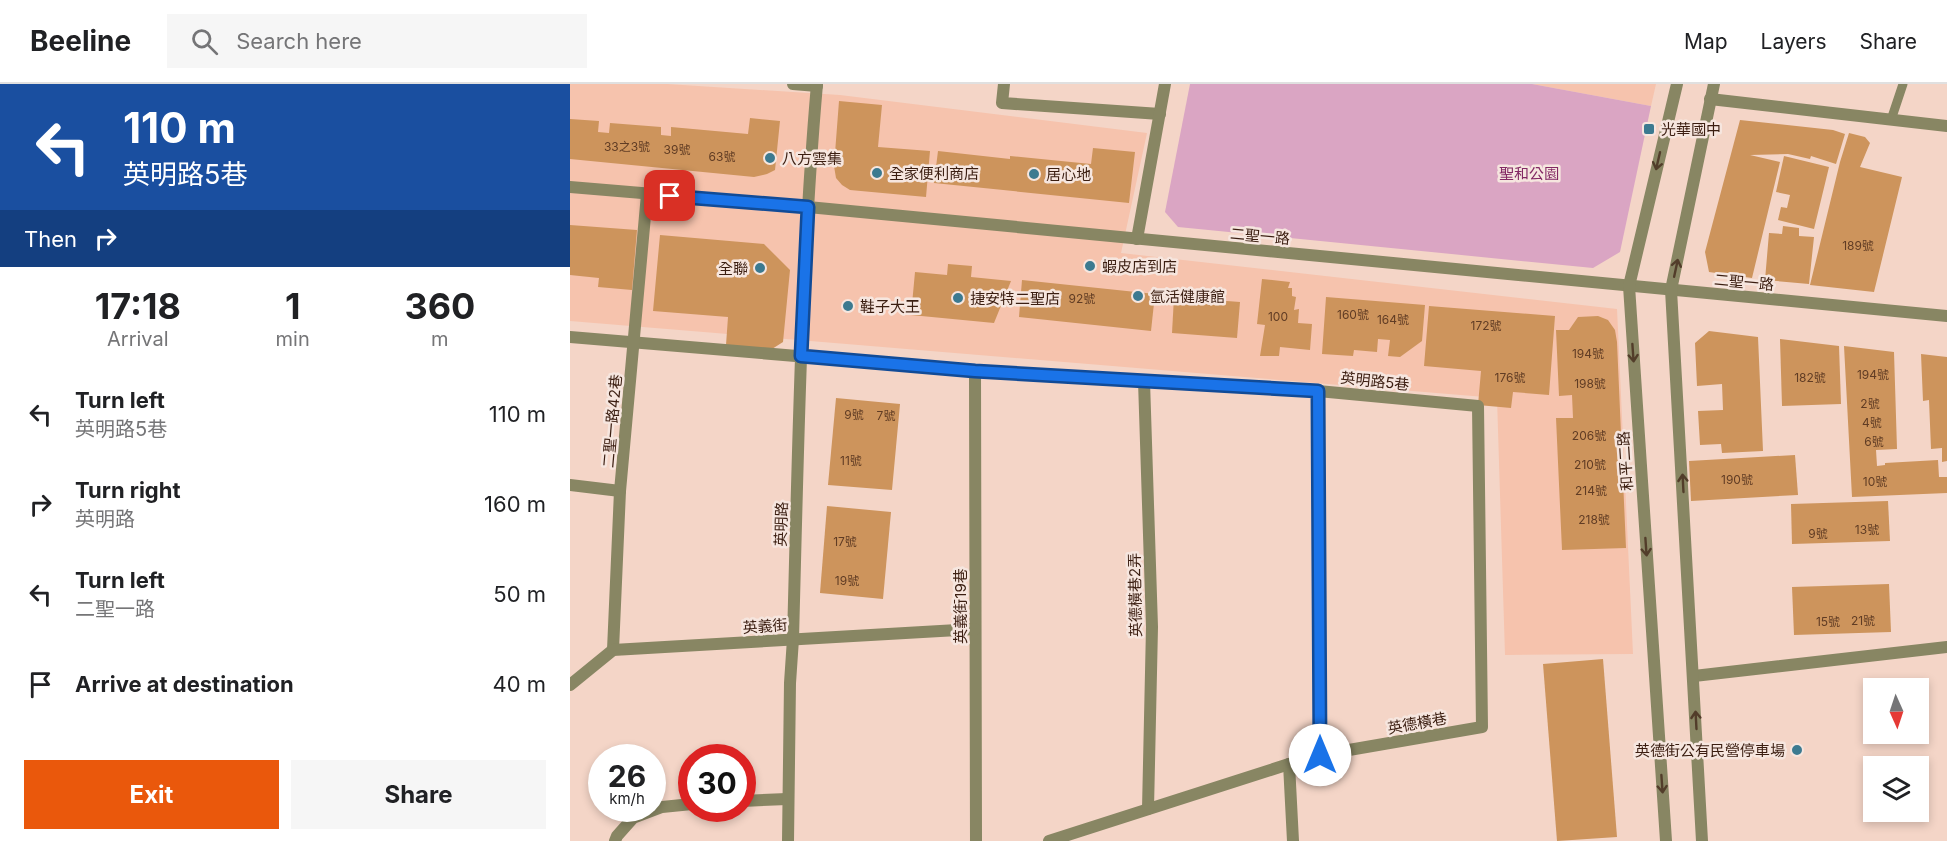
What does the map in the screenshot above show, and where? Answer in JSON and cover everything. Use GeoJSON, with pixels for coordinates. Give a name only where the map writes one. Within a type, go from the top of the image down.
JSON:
{"type":"FeatureCollection","features":[{"type":"Feature","properties":{"kind":"street"},"geometry":{"type":"LineString","coordinates":[[793,84],[817,85]]}},
{"type":"Feature","properties":{"kind":"street"},"geometry":{"type":"LineString","coordinates":[[1004,84],[1002,103],[1160,114]]}},
{"type":"Feature","properties":{"kind":"street"},"geometry":{"type":"LineString","coordinates":[[1137,239],[1165,84]]}},
{"type":"Feature","properties":{"kind":"street","name":"和平二路"},"geometry":{"type":"LineString","coordinates":[[1666,841],[1629,286],[1677,84]]}},
{"type":"Feature","properties":{"kind":"street"},"geometry":{"type":"LineString","coordinates":[[1702,841],[1671,290],[1714,84]]}},
{"type":"Feature","properties":{"kind":"street","name":"英明路"},"geometry":{"type":"LineString","coordinates":[[788,841],[790,683],[801,356],[817,85]]}},
{"type":"Feature","properties":{"kind":"street"},"geometry":{"type":"LineString","coordinates":[[1710,99],[1947,126]]}},
{"type":"Feature","properties":{"kind":"street","name":"二聖一路"},"geometry":{"type":"LineString","coordinates":[[570,187],[808,207],[1947,316]]}},
{"type":"Feature","properties":{"kind":"street","name":"二聖一路42巷"},"geometry":{"type":"LineString","coordinates":[[613,650],[620,491],[647,194]]}},
{"type":"Feature","properties":{"kind":"street","name":"英明路5巷"},"geometry":{"type":"LineString","coordinates":[[570,337],[975,371],[1318,391],[1478,406]]}},
{"type":"Feature","properties":{"kind":"street","name":"英義街19巷"},"geometry":{"type":"LineString","coordinates":[[975,371],[975,841]]}},
{"type":"Feature","properties":{"kind":"street","name":"英德橫巷2弄"},"geometry":{"type":"LineString","coordinates":[[1144,381],[1152,627],[1148,809]]}},
{"type":"Feature","properties":{"kind":"street"},"geometry":{"type":"LineString","coordinates":[[1318,391],[1320,755]]}},
{"type":"Feature","properties":{"kind":"street","name":"英德橫巷"},"geometry":{"type":"LineString","coordinates":[[1049,841],[1320,755],[1482,727],[1478,406]]}},
{"type":"Feature","properties":{"kind":"street"},"geometry":{"type":"LineString","coordinates":[[570,485],[620,491]]}},
{"type":"Feature","properties":{"kind":"street","name":"英義街"},"geometry":{"type":"LineString","coordinates":[[613,650],[975,629]]}},
{"type":"Feature","properties":{"kind":"street"},"geometry":{"type":"LineString","coordinates":[[1694,676],[1947,647]]}},
{"type":"Feature","properties":{"kind":"street"},"geometry":{"type":"LineString","coordinates":[[570,685],[613,650]]}},
{"type":"Feature","properties":{"kind":"street"},"geometry":{"type":"LineString","coordinates":[[1289,764],[1293,841]]}},
{"type":"Feature","properties":{"kind":"street"},"geometry":{"type":"LineString","coordinates":[[756,800],[787,799]]}},
{"type":"Feature","properties":{"kind":"street"},"geometry":{"type":"LineString","coordinates":[[615,841],[616,836],[633,818],[662,807],[678,805]]}},
{"type":"Feature","properties":{"kind":"lane"},"geometry":{"type":"LineString","coordinates":[[1891,120],[1903,84]]}},
{"type":"Feature","properties":{"kind":"shaded area"},"geometry":{"type":"Polygon","coordinates":[[[570,84],[667,84],[840,95],[1147,133],[1121,253],[1617,309],[1633,654],[1505,655],[1497,398],[570,321],[570,84]]]}},
{"type":"Feature","properties":{"kind":"shaded area"},"geometry":{"type":"Polygon","coordinates":[[[1532,84],[1656,84],[1651,106],[1532,84]]]}},
{"type":"Feature","properties":{"kind":"green space","name":"聖和公園"},"geometry":{"type":"Polygon","coordinates":[[[1190,84],[1532,84],[1651,106],[1620,252],[1593,268],[1178,227],[1165,212],[1190,84]]]}},
{"type":"Feature","properties":{"kind":"building"},"geometry":{"type":"Polygon","coordinates":[[[839,101],[882,105],[878,147],[930,151],[926,197],[850,190],[842,185],[836,178],[834,166],[839,101]]]}},
{"type":"Feature","properties":{"kind":"building"},"geometry":{"type":"Polygon","coordinates":[[[750,118],[780,121],[775,170],[767,174],[754,177],[570,159],[570,119],[599,121],[598,132],[609,133],[610,123],[661,127],[661,135],[671,136],[671,127],[748,134],[750,118]]]}},
{"type":"Feature","properties":{"kind":"building"},"geometry":{"type":"Polygon","coordinates":[[[1740,120],[1833,130],[1845,134],[1836,164],[1811,156],[1810,159],[1788,154],[1750,155],[1780,162],[1752,278],[1709,272],[1705,252],[1740,120]]]}},
{"type":"Feature","properties":{"kind":"building"},"geometry":{"type":"Polygon","coordinates":[[[1849,133],[1865,137],[1870,143],[1860,167],[1902,177],[1874,292],[1810,285],[1849,133]]]}},
{"type":"Feature","properties":{"kind":"building","name":"居心地"},"geometry":{"type":"Polygon","coordinates":[[[1093,148],[1135,152],[1129,203],[934,183],[938,151],[1010,159],[1010,156],[1091,164],[1093,148]]]}},
{"type":"Feature","properties":{"kind":"building"},"geometry":{"type":"Polygon","coordinates":[[[1784,156],[1829,167],[1814,229],[1778,220],[1781,207],[1787,208],[1790,195],[1776,192],[1784,156]]]}},
{"type":"Feature","properties":{"kind":"building"},"geometry":{"type":"Polygon","coordinates":[[[570,225],[637,230],[632,290],[598,287],[599,278],[570,275],[570,225]]]}},
{"type":"Feature","properties":{"kind":"building"},"geometry":{"type":"Polygon","coordinates":[[[1783,226],[1799,228],[1799,236],[1814,237],[1809,284],[1765,280],[1769,233],[1782,234],[1783,226]]]}},
{"type":"Feature","properties":{"kind":"building"},"geometry":{"type":"Polygon","coordinates":[[[660,235],[764,244],[790,270],[783,342],[772,349],[726,345],[728,317],[653,311],[660,235]]]}},
{"type":"Feature","properties":{"kind":"building","name":"捷安特二聖店"},"geometry":{"type":"Polygon","coordinates":[[[948,264],[972,266],[971,277],[1011,281],[994,323],[911,315],[915,272],[947,275],[948,264]]]}},
{"type":"Feature","properties":{"kind":"building"},"geometry":{"type":"Polygon","coordinates":[[[1262,279],[1290,282],[1288,288],[1292,288],[1292,296],[1296,297],[1294,310],[1299,309],[1298,323],[1312,324],[1310,350],[1280,347],[1279,356],[1260,356],[1265,325],[1257,324],[1262,279]]]}},
{"type":"Feature","properties":{"kind":"building"},"geometry":{"type":"Polygon","coordinates":[[[1022,280],[1155,294],[1151,331],[1019,317],[1022,280]]]}},
{"type":"Feature","properties":{"kind":"building"},"geometry":{"type":"Polygon","coordinates":[[[1174,297],[1240,302],[1237,338],[1172,333],[1174,297]]]}},
{"type":"Feature","properties":{"kind":"building"},"geometry":{"type":"Polygon","coordinates":[[[1326,297],[1425,305],[1422,341],[1400,357],[1388,356],[1390,340],[1378,339],[1377,352],[1354,350],[1353,356],[1322,354],[1326,297]]]}},
{"type":"Feature","properties":{"kind":"building"},"geometry":{"type":"Polygon","coordinates":[[[1429,306],[1555,316],[1549,395],[1513,392],[1511,408],[1478,405],[1481,371],[1424,366],[1429,306]]]}},
{"type":"Feature","properties":{"kind":"building"},"geometry":{"type":"Polygon","coordinates":[[[1598,316],[1608,320],[1615,330],[1617,342],[1626,548],[1562,550],[1556,418],[1573,418],[1572,395],[1559,396],[1556,330],[1569,330],[1578,317],[1598,316]]]}},
{"type":"Feature","properties":{"kind":"building"},"geometry":{"type":"Polygon","coordinates":[[[1709,331],[1758,337],[1763,451],[1722,453],[1721,444],[1700,445],[1698,411],[1723,410],[1722,384],[1697,386],[1695,343],[1709,331]]]}},
{"type":"Feature","properties":{"kind":"building"},"geometry":{"type":"Polygon","coordinates":[[[1780,339],[1839,346],[1841,404],[1782,406],[1780,339]]]}},
{"type":"Feature","properties":{"kind":"building"},"geometry":{"type":"Polygon","coordinates":[[[1844,346],[1894,352],[1897,449],[1876,450],[1877,466],[1885,465],[1885,463],[1938,460],[1939,477],[1947,477],[1947,493],[1852,497],[1844,346]]]}},
{"type":"Feature","properties":{"kind":"building"},"geometry":{"type":"Polygon","coordinates":[[[1921,354],[1947,357],[1947,461],[1942,462],[1942,448],[1931,449],[1929,400],[1923,401],[1921,354]]]}},
{"type":"Feature","properties":{"kind":"building"},"geometry":{"type":"Polygon","coordinates":[[[836,398],[900,404],[892,490],[828,485],[836,398]]]}},
{"type":"Feature","properties":{"kind":"building"},"geometry":{"type":"Polygon","coordinates":[[[1795,455],[1798,495],[1691,501],[1689,461],[1795,455]]]}},
{"type":"Feature","properties":{"kind":"building"},"geometry":{"type":"Polygon","coordinates":[[[1888,501],[1890,541],[1792,544],[1791,504],[1888,501]]]}},
{"type":"Feature","properties":{"kind":"building"},"geometry":{"type":"Polygon","coordinates":[[[827,506],[891,512],[883,599],[820,593],[827,506]]]}},
{"type":"Feature","properties":{"kind":"building"},"geometry":{"type":"Polygon","coordinates":[[[1889,584],[1891,632],[1794,635],[1792,587],[1889,584]]]}},
{"type":"Feature","properties":{"kind":"building"},"geometry":{"type":"Polygon","coordinates":[[[1603,659],[1617,837],[1557,841],[1543,664],[1603,659]]]}},
{"type":"Feature","properties":{"kind":"place","name":"光華國中"},"geometry":{"type":"Point","coordinates":[1649,129]}},
{"type":"Feature","properties":{"kind":"place","name":"八方雲集"},"geometry":{"type":"Point","coordinates":[770,158]}},
{"type":"Feature","properties":{"kind":"place","name":"全家便利商店"},"geometry":{"type":"Point","coordinates":[877,173]}},
{"type":"Feature","properties":{"kind":"place","name":"居心地"},"geometry":{"type":"Point","coordinates":[1034,174]}},
{"type":"Feature","properties":{"kind":"place","name":"蝦皮店到店"},"geometry":{"type":"Point","coordinates":[1090,266]}},
{"type":"Feature","properties":{"kind":"place","name":"全聯"},"geometry":{"type":"Point","coordinates":[760,268]}},
{"type":"Feature","properties":{"kind":"place","name":"氫活健康館"},"geometry":{"type":"Point","coordinates":[1138,296]}},
{"type":"Feature","properties":{"kind":"place","name":"捷安特二聖店"},"geometry":{"type":"Point","coordinates":[958,298]}},
{"type":"Feature","properties":{"kind":"place","name":"鞋子大王"},"geometry":{"type":"Point","coordinates":[848,306]}},
{"type":"Feature","properties":{"kind":"place","name":"英德街公有民營停車場"},"geometry":{"type":"Point","coordinates":[1797,750]}},
{"type":"Feature","properties":{"kind":"route"},"geometry":{"type":"LineString","coordinates":[[670,196],[808,207],[801,356],[975,371],[1318,391],[1320,755]]}}]}
